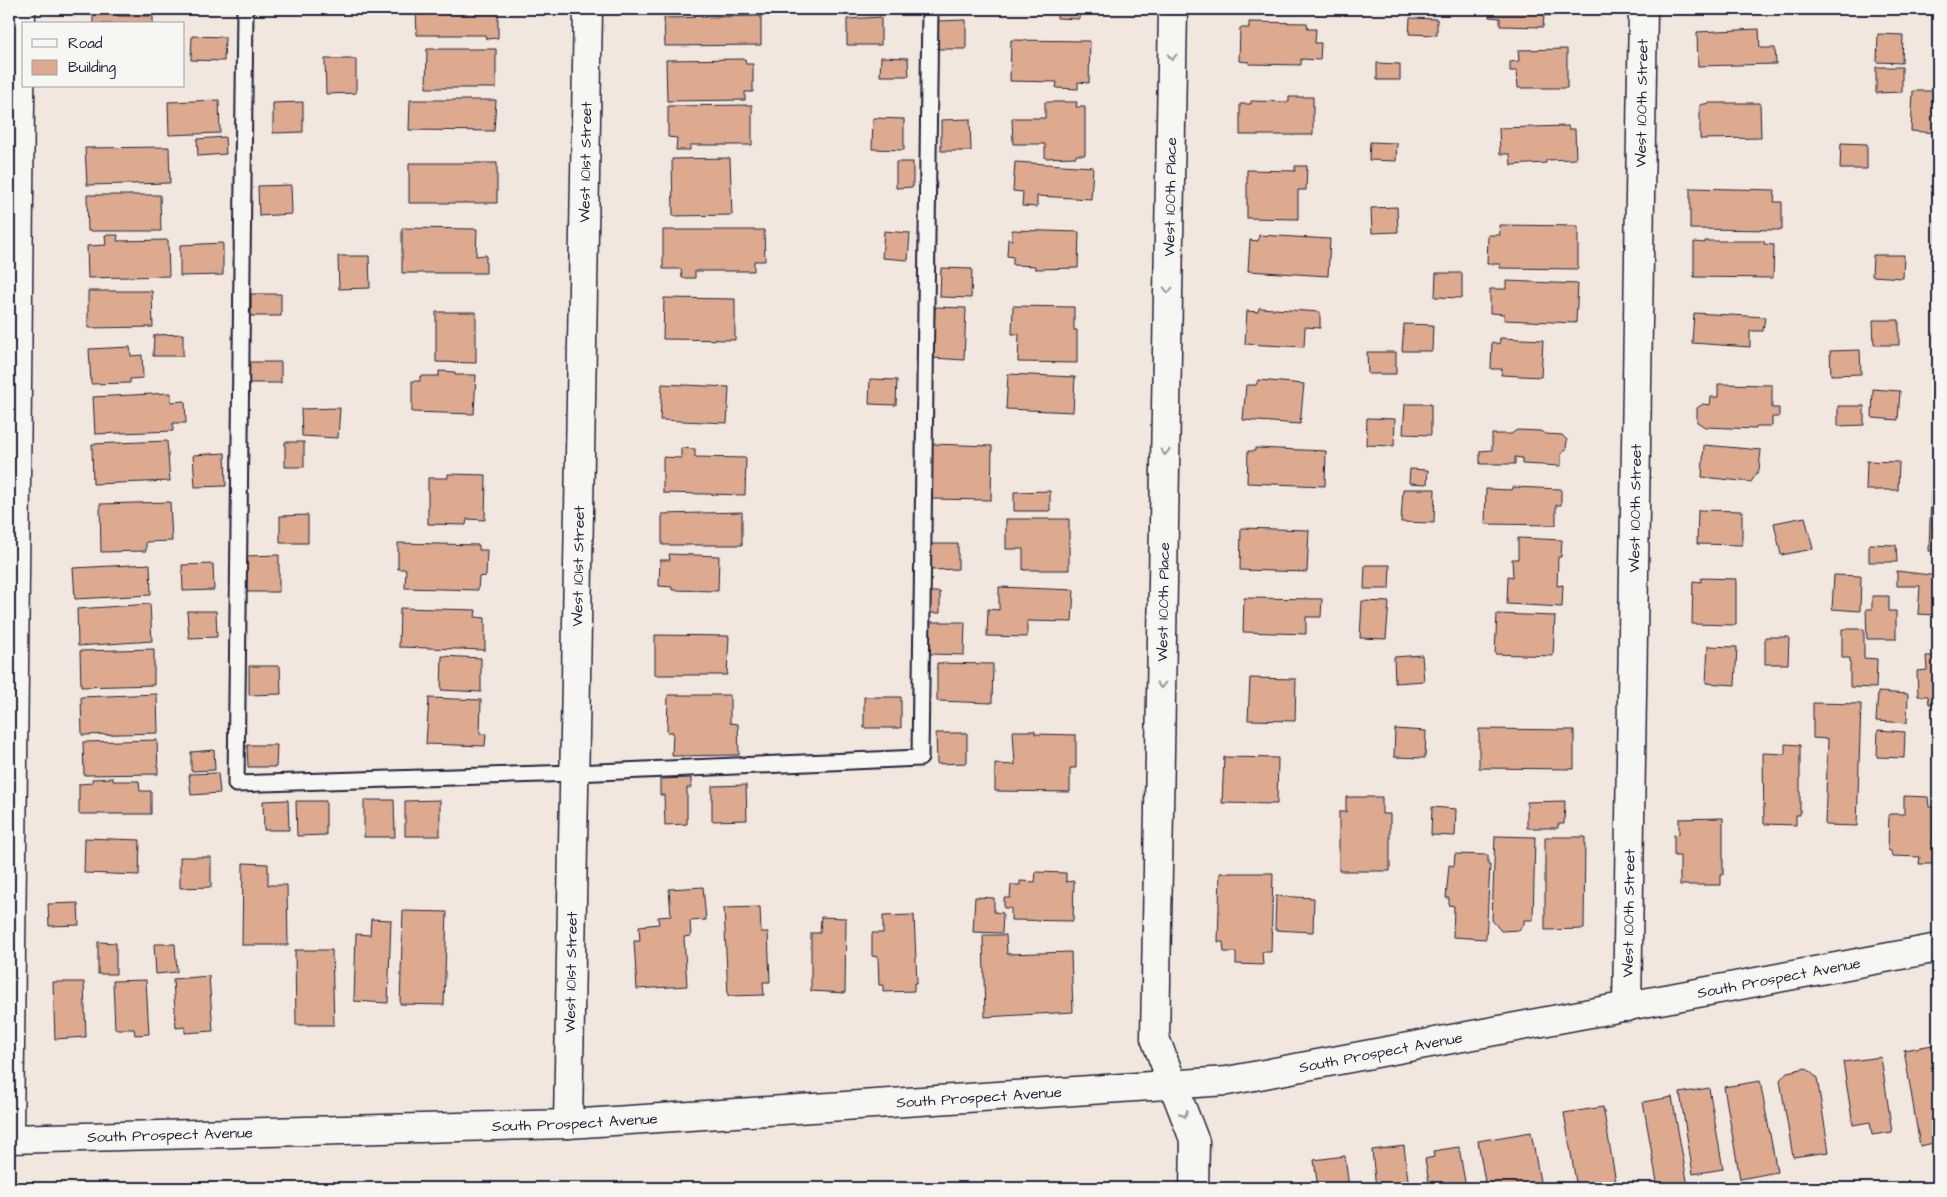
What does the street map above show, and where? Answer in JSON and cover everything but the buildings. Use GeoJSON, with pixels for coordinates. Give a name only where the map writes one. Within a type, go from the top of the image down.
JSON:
{"type":"FeatureCollection","features":[{"type":"Feature","properties":{"kind":"street"},"geometry":{"type":"LineString","coordinates":[[9,1139],[21,9]]}},
{"type":"Feature","properties":{"kind":"street","name":"West 101st Street"},"geometry":{"type":"LineString","coordinates":[[568,1124],[588,9]]}},
{"type":"Feature","properties":{"kind":"street","name":"West 100th Place"},"geometry":{"type":"LineString","coordinates":[[1173,9],[1155,1038],[1195,1142],[1194,1188]]}},
{"type":"Feature","properties":{"kind":"street","name":"West 100th Street"},"geometry":{"type":"LineString","coordinates":[[1627,1007],[1643,9]]}},
{"type":"Feature","properties":{"kind":"street","name":"South Prospect Avenue"},"geometry":{"type":"LineString","coordinates":[[9,1139],[568,1124],[1227,1081],[1938,948]]}},
{"type":"Feature","properties":{"kind":"lane"},"geometry":{"type":"LineString","coordinates":[[245,9],[236,784],[575,773],[920,758],[930,9]]}}]}
